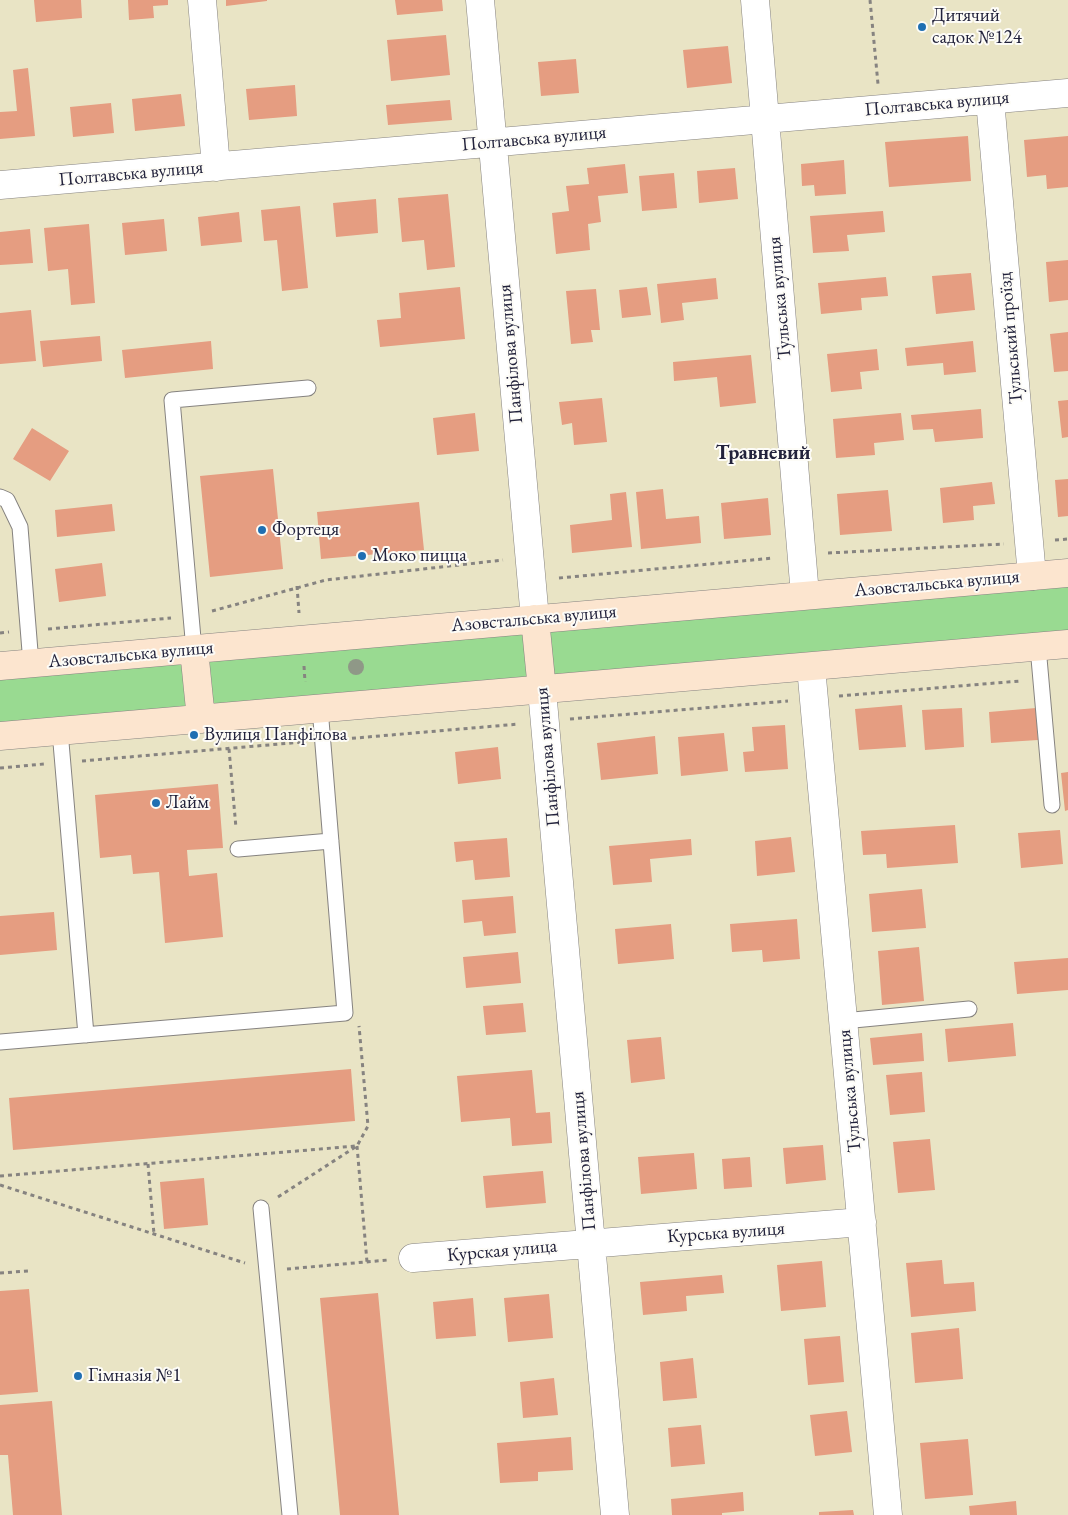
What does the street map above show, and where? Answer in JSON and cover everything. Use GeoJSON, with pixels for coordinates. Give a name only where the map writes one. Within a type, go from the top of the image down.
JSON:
{"type":"FeatureCollection","features":[{"type":"Feature","properties":{"kind":"street"},"geometry":{"type":"LineString","coordinates":[[202,0],[216,167]]}},
{"type":"Feature","properties":{"kind":"street","name":"Панфілова вулиця"},"geometry":{"type":"LineString","coordinates":[[480,0],[615,1515]]}},
{"type":"Feature","properties":{"kind":"street","name":"Тульська вулиця"},"geometry":{"type":"LineString","coordinates":[[755,0],[805,596]]}},
{"type":"Feature","properties":{"kind":"street","name":"Полтавська вулиця"},"geometry":{"type":"LineString","coordinates":[[0,186],[1068,93]]}},
{"type":"Feature","properties":{"kind":"street","name":"Тульський проїзд"},"geometry":{"type":"LineString","coordinates":[[990,100],[1032,576]]}},
{"type":"Feature","properties":{"kind":"street","name":"Азовстальська вулиця"},"geometry":{"type":"LineString","coordinates":[[0,666],[1068,573]]}},
{"type":"Feature","properties":{"kind":"street"},"geometry":{"type":"LineString","coordinates":[[0,736],[1068,644]]}},
{"type":"Feature","properties":{"kind":"street"},"geometry":{"type":"LineString","coordinates":[[194,650],[200,719]]}},
{"type":"Feature","properties":{"kind":"street","name":"Тульська вулиця"},"geometry":{"type":"LineString","coordinates":[[811,667],[888,1515]]}},
{"type":"Feature","properties":{"kind":"street","name":"Курська вулиця"},"geometry":{"type":"LineString","coordinates":[[591,1243],[862,1222]]}},
{"type":"Feature","properties":{"kind":"street","name":"Курская улица"},"geometry":{"type":"LineString","coordinates":[[412,1258],[591,1243]]}},
{"type":"Feature","properties":{"kind":"lane"},"geometry":{"type":"LineString","coordinates":[[194,650],[172,400],[308,388]]}},
{"type":"Feature","properties":{"kind":"lane"},"geometry":{"type":"LineString","coordinates":[[0,497],[7,500],[20,527],[31,664]]}},
{"type":"Feature","properties":{"kind":"lane"},"geometry":{"type":"LineString","coordinates":[[1038,647],[1052,805]]}},
{"type":"Feature","properties":{"kind":"lane"},"geometry":{"type":"LineString","coordinates":[[0,1042],[345,1013],[320,708]]}},
{"type":"Feature","properties":{"kind":"lane"},"geometry":{"type":"LineString","coordinates":[[60,731],[86,1034]]}},
{"type":"Feature","properties":{"kind":"lane"},"geometry":{"type":"LineString","coordinates":[[238,849],[331,841]]}},
{"type":"Feature","properties":{"kind":"lane"},"geometry":{"type":"LineString","coordinates":[[843,1021],[969,1009]]}},
{"type":"Feature","properties":{"kind":"lane"},"geometry":{"type":"LineString","coordinates":[[261,1208],[290,1515]]}},
{"type":"Feature","properties":{"kind":"path"},"geometry":{"type":"LineString","coordinates":[[870,0],[880,109]]}},
{"type":"Feature","properties":{"kind":"path"},"geometry":{"type":"LineString","coordinates":[[0,633],[191,616],[297,586],[326,580],[505,559]]}},
{"type":"Feature","properties":{"kind":"path"},"geometry":{"type":"LineString","coordinates":[[335,739],[521,724]]}},
{"type":"Feature","properties":{"kind":"path"},"geometry":{"type":"LineString","coordinates":[[0,768],[310,742]]}},
{"type":"Feature","properties":{"kind":"path"},"geometry":{"type":"LineString","coordinates":[[229,749],[238,849]]}},
{"type":"Feature","properties":{"kind":"path"},"geometry":{"type":"LineString","coordinates":[[261,1208],[357,1146],[368,1126]]}},
{"type":"Feature","properties":{"kind":"path"},"geometry":{"type":"LineString","coordinates":[[0,1176],[357,1146]]}},
{"type":"Feature","properties":{"kind":"path"},"geometry":{"type":"LineString","coordinates":[[357,1146],[367,1262]]}},
{"type":"Feature","properties":{"kind":"path"},"geometry":{"type":"LineString","coordinates":[[148,1164],[154,1234]]}},
{"type":"Feature","properties":{"kind":"path"},"geometry":{"type":"LineString","coordinates":[[0,1185],[267,1271],[412,1258]]}},
{"type":"Feature","properties":{"kind":"path"},"geometry":{"type":"LineString","coordinates":[[0,1273],[28,1271]]}},
{"type":"Feature","properties":{"kind":"green space"},"geometry":{"type":"Polygon","coordinates":[[[1068,581],[1068,638],[0,728],[0,673],[1068,581]]]}},
{"type":"Feature","properties":{"kind":"building"},"geometry":{"type":"Polygon","coordinates":[[[34,0],[81,0],[82,18],[36,22],[34,0]]]}},
{"type":"Feature","properties":{"kind":"building"},"geometry":{"type":"Polygon","coordinates":[[[128,0],[168,0],[168,5],[153,6],[154,18],[129,20],[128,0]]]}},
{"type":"Feature","properties":{"kind":"building"},"geometry":{"type":"Polygon","coordinates":[[[226,0],[267,0],[267,1],[226,6],[226,0]]]}},
{"type":"Feature","properties":{"kind":"building"},"geometry":{"type":"Polygon","coordinates":[[[395,0],[442,0],[443,11],[397,15],[395,0]]]}},
{"type":"Feature","properties":{"kind":"building"},"geometry":{"type":"Polygon","coordinates":[[[446,35],[450,75],[391,81],[387,40],[446,35]]]}},
{"type":"Feature","properties":{"kind":"building"},"geometry":{"type":"Polygon","coordinates":[[[728,46],[732,83],[687,88],[683,50],[728,46]]]}},
{"type":"Feature","properties":{"kind":"building"},"geometry":{"type":"Polygon","coordinates":[[[576,59],[579,93],[541,96],[538,62],[576,59]]]}},
{"type":"Feature","properties":{"kind":"building"},"geometry":{"type":"Polygon","coordinates":[[[28,68],[35,136],[0,139],[0,112],[17,111],[13,70],[28,68]]]}},
{"type":"Feature","properties":{"kind":"building"},"geometry":{"type":"Polygon","coordinates":[[[295,85],[297,116],[249,120],[246,89],[295,85]]]}},
{"type":"Feature","properties":{"kind":"building"},"geometry":{"type":"Polygon","coordinates":[[[181,94],[185,126],[135,131],[132,99],[181,94]]]}},
{"type":"Feature","properties":{"kind":"building"},"geometry":{"type":"Polygon","coordinates":[[[450,100],[452,120],[388,125],[386,105],[450,100]]]}},
{"type":"Feature","properties":{"kind":"building"},"geometry":{"type":"Polygon","coordinates":[[[111,103],[114,133],[73,137],[70,107],[111,103]]]}},
{"type":"Feature","properties":{"kind":"building"},"geometry":{"type":"Polygon","coordinates":[[[968,136],[971,181],[889,187],[885,142],[968,136]]]}},
{"type":"Feature","properties":{"kind":"building"},"geometry":{"type":"Polygon","coordinates":[[[1068,136],[1068,187],[1047,189],[1046,175],[1027,177],[1024,140],[1068,136]]]}},
{"type":"Feature","properties":{"kind":"building"},"geometry":{"type":"Polygon","coordinates":[[[844,160],[846,194],[815,196],[814,185],[802,186],[801,164],[844,160]]]}},
{"type":"Feature","properties":{"kind":"building"},"geometry":{"type":"Polygon","coordinates":[[[625,164],[628,193],[598,196],[601,222],[588,224],[590,250],[556,254],[552,213],[569,211],[566,186],[589,184],[587,168],[625,164]]]}},
{"type":"Feature","properties":{"kind":"building"},"geometry":{"type":"Polygon","coordinates":[[[735,168],[738,199],[699,203],[697,171],[735,168]]]}},
{"type":"Feature","properties":{"kind":"building"},"geometry":{"type":"Polygon","coordinates":[[[674,173],[677,208],[642,211],[639,176],[674,173]]]}},
{"type":"Feature","properties":{"kind":"building"},"geometry":{"type":"Polygon","coordinates":[[[448,194],[455,267],[427,270],[424,240],[402,242],[398,198],[448,194]]]}},
{"type":"Feature","properties":{"kind":"building"},"geometry":{"type":"Polygon","coordinates":[[[376,199],[378,233],[336,237],[333,203],[376,199]]]}},
{"type":"Feature","properties":{"kind":"building"},"geometry":{"type":"Polygon","coordinates":[[[300,206],[308,288],[282,291],[277,240],[264,241],[261,210],[300,206]]]}},
{"type":"Feature","properties":{"kind":"building"},"geometry":{"type":"Polygon","coordinates":[[[883,211],[885,232],[847,235],[849,251],[813,253],[810,216],[883,211]]]}},
{"type":"Feature","properties":{"kind":"building"},"geometry":{"type":"Polygon","coordinates":[[[239,212],[242,242],[201,246],[198,217],[239,212]]]}},
{"type":"Feature","properties":{"kind":"building"},"geometry":{"type":"Polygon","coordinates":[[[164,219],[167,251],[125,255],[122,223],[164,219]]]}},
{"type":"Feature","properties":{"kind":"building"},"geometry":{"type":"Polygon","coordinates":[[[89,224],[95,303],[71,305],[68,269],[48,271],[44,228],[89,224]]]}},
{"type":"Feature","properties":{"kind":"building"},"geometry":{"type":"Polygon","coordinates":[[[30,229],[33,263],[0,265],[0,232],[30,229]]]}},
{"type":"Feature","properties":{"kind":"building"},"geometry":{"type":"Polygon","coordinates":[[[1068,260],[1068,300],[1049,302],[1046,262],[1068,260]]]}},
{"type":"Feature","properties":{"kind":"building"},"geometry":{"type":"Polygon","coordinates":[[[971,273],[975,310],[936,314],[932,276],[971,273]]]}},
{"type":"Feature","properties":{"kind":"building"},"geometry":{"type":"Polygon","coordinates":[[[886,277],[888,296],[861,298],[862,310],[821,314],[818,283],[886,277]]]}},
{"type":"Feature","properties":{"kind":"building"},"geometry":{"type":"Polygon","coordinates":[[[716,278],[718,299],[682,303],[684,320],[661,323],[657,284],[716,278]]]}},
{"type":"Feature","properties":{"kind":"building"},"geometry":{"type":"Polygon","coordinates":[[[460,287],[465,339],[380,347],[377,320],[401,318],[399,293],[460,287]]]}},
{"type":"Feature","properties":{"kind":"building"},"geometry":{"type":"Polygon","coordinates":[[[647,287],[651,315],[622,318],[619,290],[647,287]]]}},
{"type":"Feature","properties":{"kind":"building"},"geometry":{"type":"Polygon","coordinates":[[[596,289],[600,330],[591,330],[593,342],[571,344],[566,291],[596,289]]]}},
{"type":"Feature","properties":{"kind":"building"},"geometry":{"type":"Polygon","coordinates":[[[31,310],[36,361],[0,364],[0,313],[31,310]]]}},
{"type":"Feature","properties":{"kind":"building"},"geometry":{"type":"Polygon","coordinates":[[[1068,332],[1068,371],[1054,372],[1050,334],[1068,332]]]}},
{"type":"Feature","properties":{"kind":"building"},"geometry":{"type":"Polygon","coordinates":[[[100,336],[102,361],[43,367],[40,341],[100,336]]]}},
{"type":"Feature","properties":{"kind":"building"},"geometry":{"type":"Polygon","coordinates":[[[211,341],[213,369],[125,378],[122,350],[211,341]]]}},
{"type":"Feature","properties":{"kind":"building"},"geometry":{"type":"Polygon","coordinates":[[[973,341],[976,372],[944,375],[943,363],[907,366],[905,348],[973,341]]]}},
{"type":"Feature","properties":{"kind":"building"},"geometry":{"type":"Polygon","coordinates":[[[877,349],[879,370],[860,372],[862,389],[831,392],[827,354],[877,349]]]}},
{"type":"Feature","properties":{"kind":"building"},"geometry":{"type":"Polygon","coordinates":[[[751,355],[756,403],[720,407],[717,377],[674,381],[673,362],[751,355]]]}},
{"type":"Feature","properties":{"kind":"building"},"geometry":{"type":"Polygon","coordinates":[[[602,398],[607,442],[574,445],[572,423],[562,425],[559,402],[602,398]]]}},
{"type":"Feature","properties":{"kind":"building"},"geometry":{"type":"Polygon","coordinates":[[[1068,400],[1068,437],[1062,438],[1058,401],[1068,400]]]}},
{"type":"Feature","properties":{"kind":"building"},"geometry":{"type":"Polygon","coordinates":[[[981,409],[983,438],[935,442],[933,429],[913,430],[911,415],[981,409]]]}},
{"type":"Feature","properties":{"kind":"building"},"geometry":{"type":"Polygon","coordinates":[[[475,413],[479,451],[437,455],[433,418],[475,413]]]}},
{"type":"Feature","properties":{"kind":"building"},"geometry":{"type":"Polygon","coordinates":[[[901,413],[904,440],[874,443],[875,455],[836,458],[833,419],[901,413]]]}},
{"type":"Feature","properties":{"kind":"building"},"geometry":{"type":"Polygon","coordinates":[[[32,428],[69,451],[50,481],[13,459],[32,428]]]}},
{"type":"Feature","properties":{"kind":"building"},"geometry":{"type":"Polygon","coordinates":[[[273,469],[283,569],[210,577],[200,476],[273,469]]]}},
{"type":"Feature","properties":{"kind":"building"},"geometry":{"type":"Polygon","coordinates":[[[1068,479],[1068,516],[1058,517],[1055,480],[1068,479]]]}},
{"type":"Feature","properties":{"kind":"building"},"geometry":{"type":"Polygon","coordinates":[[[992,482],[995,504],[973,506],[974,520],[943,523],[940,488],[992,482]]]}},
{"type":"Feature","properties":{"kind":"building"},"geometry":{"type":"Polygon","coordinates":[[[663,489],[666,519],[699,516],[701,543],[641,549],[636,492],[663,489]]]}},
{"type":"Feature","properties":{"kind":"building"},"geometry":{"type":"Polygon","coordinates":[[[888,490],[892,531],[840,535],[837,494],[888,490]]]}},
{"type":"Feature","properties":{"kind":"building"},"geometry":{"type":"Polygon","coordinates":[[[626,492],[632,547],[572,553],[570,525],[612,520],[610,494],[626,492]]]}},
{"type":"Feature","properties":{"kind":"building"},"geometry":{"type":"Polygon","coordinates":[[[768,498],[771,535],[724,539],[721,503],[768,498]]]}},
{"type":"Feature","properties":{"kind":"building"},"geometry":{"type":"Polygon","coordinates":[[[419,502],[424,550],[321,559],[317,512],[419,502]]]}},
{"type":"Feature","properties":{"kind":"building"},"geometry":{"type":"Polygon","coordinates":[[[112,504],[115,531],[57,537],[55,510],[112,504]]]}},
{"type":"Feature","properties":{"kind":"building"},"geometry":{"type":"Polygon","coordinates":[[[102,563],[106,596],[59,602],[55,569],[102,563]]]}},
{"type":"Feature","properties":{"kind":"building"},"geometry":{"type":"Polygon","coordinates":[[[902,705],[906,747],[859,750],[855,709],[902,705]]]}},
{"type":"Feature","properties":{"kind":"building"},"geometry":{"type":"Polygon","coordinates":[[[962,708],[964,747],[925,750],[922,710],[962,708]]]}},
{"type":"Feature","properties":{"kind":"building"},"geometry":{"type":"Polygon","coordinates":[[[1036,708],[1038,740],[991,743],[989,712],[1036,708]]]}},
{"type":"Feature","properties":{"kind":"building"},"geometry":{"type":"Polygon","coordinates":[[[785,725],[788,769],[745,772],[743,752],[754,751],[752,727],[785,725]]]}},
{"type":"Feature","properties":{"kind":"building"},"geometry":{"type":"Polygon","coordinates":[[[724,733],[728,771],[681,776],[678,737],[724,733]]]}},
{"type":"Feature","properties":{"kind":"building"},"geometry":{"type":"Polygon","coordinates":[[[655,736],[658,774],[601,780],[597,743],[655,736]]]}},
{"type":"Feature","properties":{"kind":"building"},"geometry":{"type":"Polygon","coordinates":[[[498,747],[501,779],[458,784],[455,752],[498,747]]]}},
{"type":"Feature","properties":{"kind":"building"},"geometry":{"type":"Polygon","coordinates":[[[1068,772],[1068,810],[1065,811],[1061,773],[1068,772]]]}},
{"type":"Feature","properties":{"kind":"building"},"geometry":{"type":"Polygon","coordinates":[[[218,784],[223,848],[187,850],[189,876],[217,873],[223,937],[165,943],[159,872],[133,874],[131,855],[100,858],[95,795],[218,784]]]}},
{"type":"Feature","properties":{"kind":"building"},"geometry":{"type":"Polygon","coordinates":[[[955,825],[958,863],[887,868],[886,854],[863,855],[861,831],[955,825]]]}},
{"type":"Feature","properties":{"kind":"building"},"geometry":{"type":"Polygon","coordinates":[[[1060,830],[1063,864],[1021,868],[1018,833],[1060,830]]]}},
{"type":"Feature","properties":{"kind":"building"},"geometry":{"type":"Polygon","coordinates":[[[791,837],[795,872],[757,876],[755,841],[791,837]]]}},
{"type":"Feature","properties":{"kind":"building"},"geometry":{"type":"Polygon","coordinates":[[[507,838],[510,877],[475,880],[473,860],[456,862],[454,842],[507,838]]]}},
{"type":"Feature","properties":{"kind":"building"},"geometry":{"type":"Polygon","coordinates":[[[691,839],[692,855],[650,859],[652,882],[613,885],[609,846],[691,839]]]}},
{"type":"Feature","properties":{"kind":"building"},"geometry":{"type":"Polygon","coordinates":[[[922,889],[926,928],[872,932],[869,894],[922,889]]]}},
{"type":"Feature","properties":{"kind":"building"},"geometry":{"type":"Polygon","coordinates":[[[513,896],[516,933],[484,936],[482,921],[464,923],[462,900],[513,896]]]}},
{"type":"Feature","properties":{"kind":"building"},"geometry":{"type":"Polygon","coordinates":[[[54,912],[57,950],[0,955],[0,916],[54,912]]]}},
{"type":"Feature","properties":{"kind":"building"},"geometry":{"type":"Polygon","coordinates":[[[797,919],[800,959],[763,962],[762,950],[732,952],[730,924],[797,919]]]}},
{"type":"Feature","properties":{"kind":"building"},"geometry":{"type":"Polygon","coordinates":[[[671,924],[674,959],[618,964],[615,929],[671,924]]]}},
{"type":"Feature","properties":{"kind":"building"},"geometry":{"type":"Polygon","coordinates":[[[919,947],[924,1001],[882,1005],[878,951],[919,947]]]}},
{"type":"Feature","properties":{"kind":"building"},"geometry":{"type":"Polygon","coordinates":[[[518,952],[521,983],[466,988],[463,957],[518,952]]]}},
{"type":"Feature","properties":{"kind":"building"},"geometry":{"type":"Polygon","coordinates":[[[1068,958],[1068,990],[1017,994],[1014,962],[1068,958]]]}},
{"type":"Feature","properties":{"kind":"building"},"geometry":{"type":"Polygon","coordinates":[[[523,1003],[526,1032],[486,1035],[483,1006],[523,1003]]]}},
{"type":"Feature","properties":{"kind":"building"},"geometry":{"type":"Polygon","coordinates":[[[1013,1023],[1016,1056],[948,1062],[945,1029],[1013,1023]]]}},
{"type":"Feature","properties":{"kind":"building"},"geometry":{"type":"Polygon","coordinates":[[[922,1033],[924,1061],[873,1065],[870,1038],[922,1033]]]}},
{"type":"Feature","properties":{"kind":"building"},"geometry":{"type":"Polygon","coordinates":[[[661,1037],[665,1079],[631,1083],[627,1040],[661,1037]]]}},
{"type":"Feature","properties":{"kind":"building"},"geometry":{"type":"Polygon","coordinates":[[[351,1069],[355,1121],[13,1150],[9,1098],[351,1069]]]}},
{"type":"Feature","properties":{"kind":"building"},"geometry":{"type":"Polygon","coordinates":[[[532,1070],[536,1113],[550,1112],[552,1143],[512,1146],[510,1118],[461,1122],[457,1076],[532,1070]]]}},
{"type":"Feature","properties":{"kind":"building"},"geometry":{"type":"Polygon","coordinates":[[[922,1072],[925,1112],[890,1115],[886,1075],[922,1072]]]}},
{"type":"Feature","properties":{"kind":"building"},"geometry":{"type":"Polygon","coordinates":[[[930,1139],[935,1190],[898,1193],[893,1142],[930,1139]]]}},
{"type":"Feature","properties":{"kind":"building"},"geometry":{"type":"Polygon","coordinates":[[[823,1145],[826,1180],[786,1184],[783,1148],[823,1145]]]}},
{"type":"Feature","properties":{"kind":"building"},"geometry":{"type":"Polygon","coordinates":[[[694,1153],[697,1189],[641,1194],[638,1157],[694,1153]]]}},
{"type":"Feature","properties":{"kind":"building"},"geometry":{"type":"Polygon","coordinates":[[[750,1157],[752,1187],[724,1189],[722,1159],[750,1157]]]}},
{"type":"Feature","properties":{"kind":"building"},"geometry":{"type":"Polygon","coordinates":[[[543,1171],[546,1203],[486,1208],[483,1176],[543,1171]]]}},
{"type":"Feature","properties":{"kind":"building"},"geometry":{"type":"Polygon","coordinates":[[[204,1178],[208,1225],[164,1229],[160,1182],[204,1178]]]}},
{"type":"Feature","properties":{"kind":"building"},"geometry":{"type":"Polygon","coordinates":[[[942,1260],[944,1284],[974,1282],[976,1311],[911,1317],[906,1263],[942,1260]]]}},
{"type":"Feature","properties":{"kind":"building"},"geometry":{"type":"Polygon","coordinates":[[[822,1261],[826,1307],[781,1311],[777,1265],[822,1261]]]}},
{"type":"Feature","properties":{"kind":"building"},"geometry":{"type":"Polygon","coordinates":[[[722,1275],[724,1293],[686,1296],[687,1311],[643,1315],[640,1282],[722,1275]]]}},
{"type":"Feature","properties":{"kind":"building"},"geometry":{"type":"Polygon","coordinates":[[[29,1289],[38,1392],[0,1395],[0,1291],[29,1289]]]}},
{"type":"Feature","properties":{"kind":"building"},"geometry":{"type":"Polygon","coordinates":[[[378,1293],[399,1515],[340,1515],[320,1298],[378,1293]]]}},
{"type":"Feature","properties":{"kind":"building"},"geometry":{"type":"Polygon","coordinates":[[[549,1294],[553,1338],[508,1342],[504,1298],[549,1294]]]}},
{"type":"Feature","properties":{"kind":"building"},"geometry":{"type":"Polygon","coordinates":[[[473,1298],[476,1336],[436,1339],[433,1302],[473,1298]]]}},
{"type":"Feature","properties":{"kind":"building"},"geometry":{"type":"Polygon","coordinates":[[[959,1328],[963,1379],[915,1383],[911,1333],[959,1328]]]}},
{"type":"Feature","properties":{"kind":"building"},"geometry":{"type":"Polygon","coordinates":[[[840,1336],[844,1382],[808,1385],[804,1339],[840,1336]]]}},
{"type":"Feature","properties":{"kind":"building"},"geometry":{"type":"Polygon","coordinates":[[[693,1358],[697,1398],[663,1401],[660,1362],[693,1358]]]}},
{"type":"Feature","properties":{"kind":"building"},"geometry":{"type":"Polygon","coordinates":[[[554,1378],[558,1415],[523,1418],[520,1382],[554,1378]]]}},
{"type":"Feature","properties":{"kind":"building"},"geometry":{"type":"Polygon","coordinates":[[[52,1401],[62,1515],[13,1515],[8,1455],[0,1455],[0,1405],[52,1401]]]}},
{"type":"Feature","properties":{"kind":"building"},"geometry":{"type":"Polygon","coordinates":[[[847,1411],[852,1452],[815,1456],[810,1415],[847,1411]]]}},
{"type":"Feature","properties":{"kind":"building"},"geometry":{"type":"Polygon","coordinates":[[[701,1425],[705,1464],[671,1467],[668,1428],[701,1425]]]}},
{"type":"Feature","properties":{"kind":"building"},"geometry":{"type":"Polygon","coordinates":[[[571,1437],[573,1470],[538,1472],[538,1481],[500,1483],[497,1443],[571,1437]]]}},
{"type":"Feature","properties":{"kind":"building"},"geometry":{"type":"Polygon","coordinates":[[[968,1439],[973,1495],[925,1499],[920,1443],[968,1439]]]}},
{"type":"Feature","properties":{"kind":"building"},"geometry":{"type":"Polygon","coordinates":[[[743,1492],[744,1511],[722,1513],[722,1515],[672,1515],[671,1499],[743,1492]]]}},
{"type":"Feature","properties":{"kind":"building"},"geometry":{"type":"Polygon","coordinates":[[[1016,1501],[1017,1515],[970,1515],[969,1506],[1016,1501]]]}},
{"type":"Feature","properties":{"kind":"building"},"geometry":{"type":"Polygon","coordinates":[[[853,1510],[854,1515],[819,1515],[819,1512],[853,1510]]]}},
{"type":"Feature","properties":{"kind":"place","name":"Дитячий садок №124"},"geometry":{"type":"Point","coordinates":[922,27]}},
{"type":"Feature","properties":{"kind":"place","name":"Фортеця"},"geometry":{"type":"Point","coordinates":[262,530]}},
{"type":"Feature","properties":{"kind":"place","name":"Моко пицца"},"geometry":{"type":"Point","coordinates":[362,556]}},
{"type":"Feature","properties":{"kind":"place","name":"Вулиця Панфілова"},"geometry":{"type":"Point","coordinates":[194,735]}},
{"type":"Feature","properties":{"kind":"place","name":"Лайм"},"geometry":{"type":"Point","coordinates":[156,803]}},
{"type":"Feature","properties":{"kind":"place","name":"Гімназія №1"},"geometry":{"type":"Point","coordinates":[78,1376]}},
{"type":"Feature","properties":{"kind":"district","name":"Травневий"},"geometry":{"type":"Point","coordinates":[763,454]}}]}
